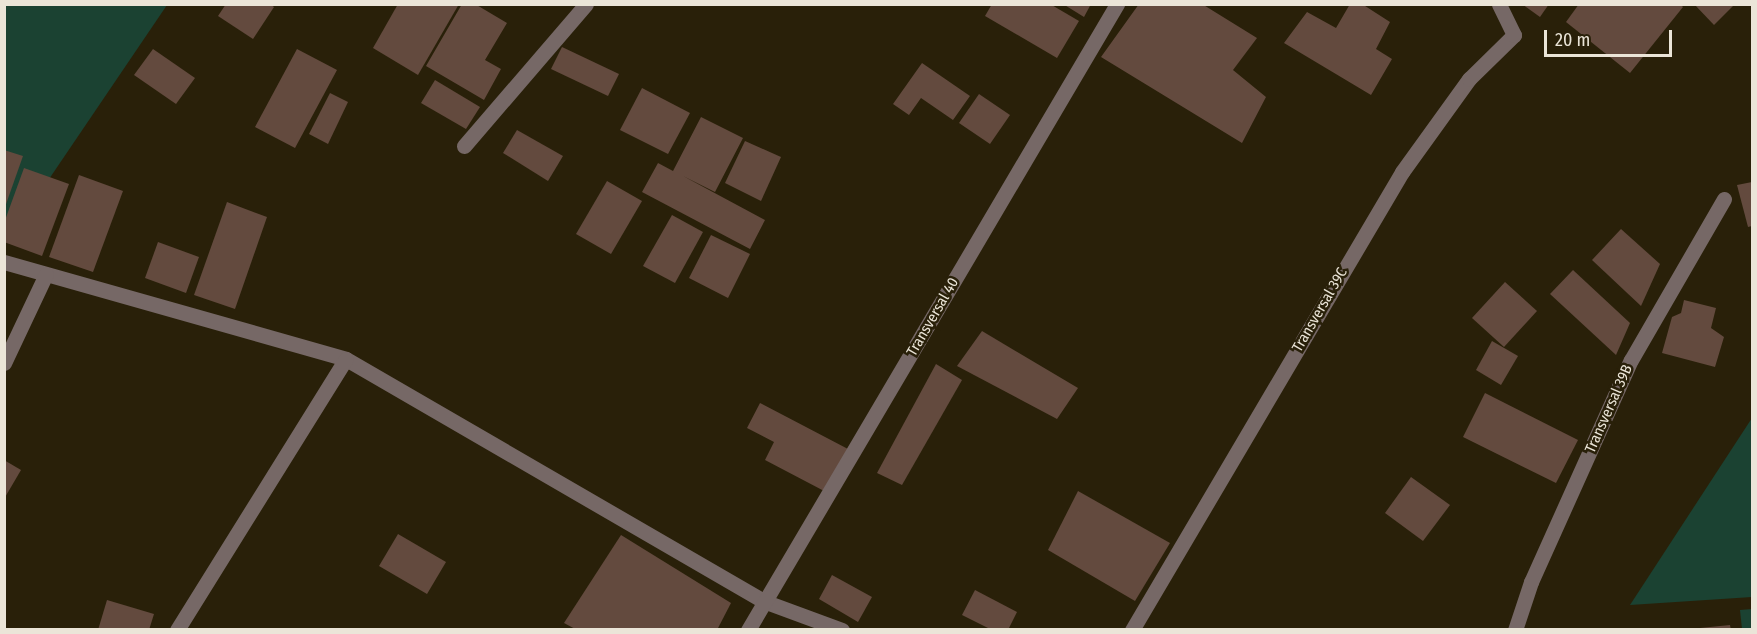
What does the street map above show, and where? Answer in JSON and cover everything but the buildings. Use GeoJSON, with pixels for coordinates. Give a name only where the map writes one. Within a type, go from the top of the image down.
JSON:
{"type":"FeatureCollection","features":[{"type":"Feature","properties":{"kind":"street"},"geometry":{"type":"LineString","coordinates":[[464,146],[586,4]]}},
{"type":"Feature","properties":{"kind":"street","name":"Transversal 40"},"geometry":{"type":"LineString","coordinates":[[748,630],[1117,4]]}},
{"type":"Feature","properties":{"kind":"street","name":"Transversal 39C"},"geometry":{"type":"LineString","coordinates":[[1132,630],[1402,172],[1469,80],[1514,35],[1500,5]]}},
{"type":"Feature","properties":{"kind":"street","name":"Transversal 39B"},"geometry":{"type":"LineString","coordinates":[[1515,630],[1531,582],[1631,360],[1724,199]]}},
{"type":"Feature","properties":{"kind":"street"},"geometry":{"type":"LineString","coordinates":[[4,262],[346,359],[766,602],[842,630]]}},
{"type":"Feature","properties":{"kind":"street"},"geometry":{"type":"LineString","coordinates":[[4,363],[46,274]]}},
{"type":"Feature","properties":{"kind":"street"},"geometry":{"type":"LineString","coordinates":[[177,630],[346,359]]}},
{"type":"Feature","properties":{"kind":"green space"},"geometry":{"type":"Polygon","coordinates":[[[5,5],[167,5],[5,244],[5,5]]]}},
{"type":"Feature","properties":{"kind":"green space"},"geometry":{"type":"Polygon","coordinates":[[[1752,418],[1752,597],[1630,605],[1752,418]]]}},
{"type":"Feature","properties":{"kind":"green space"},"geometry":{"type":"Polygon","coordinates":[[[1752,609],[1752,629],[1742,629],[1740,610],[1752,609]]]}}]}
